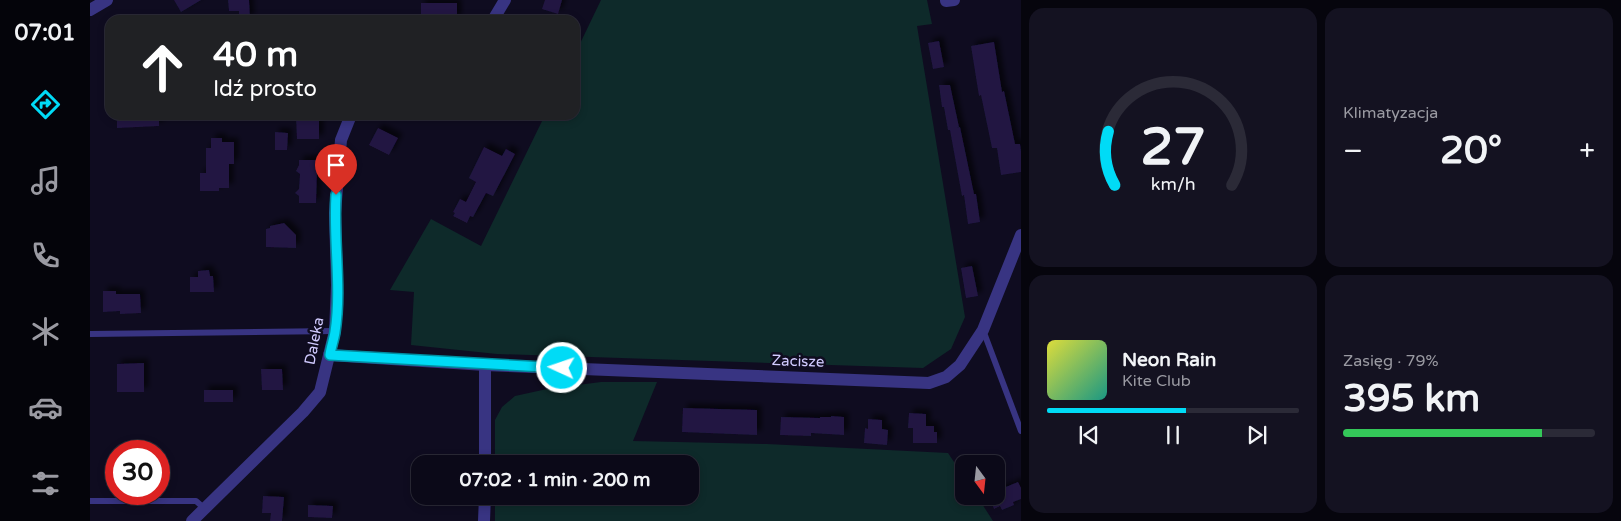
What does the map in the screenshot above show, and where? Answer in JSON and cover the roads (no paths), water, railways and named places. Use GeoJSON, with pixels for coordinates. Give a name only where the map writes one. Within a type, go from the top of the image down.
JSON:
{"type":"FeatureCollection","features":[{"type":"Feature","properties":{"kind":"street"},"geometry":{"type":"LineString","coordinates":[[90,10],[106,0]]}},
{"type":"Feature","properties":{"kind":"street"},"geometry":{"type":"LineString","coordinates":[[496,15],[505,0]]}},
{"type":"Feature","properties":{"kind":"street"},"geometry":{"type":"LineString","coordinates":[[946,0],[954,0]]}},
{"type":"Feature","properties":{"kind":"street","name":"Daleka"},"geometry":{"type":"LineString","coordinates":[[192,521],[303,412],[320,392],[335,331],[337,285],[335,213],[341,140],[349,120]]}},
{"type":"Feature","properties":{"kind":"street","name":"Zacisze"},"geometry":{"type":"LineString","coordinates":[[330,355],[485,364],[929,383],[946,378],[960,365],[983,330],[1021,235]]}},
{"type":"Feature","properties":{"kind":"street"},"geometry":{"type":"LineString","coordinates":[[485,364],[485,455]]}},
{"type":"Feature","properties":{"kind":"street"},"geometry":{"type":"LineString","coordinates":[[484,505],[484,521]]}},
{"type":"Feature","properties":{"kind":"lane"},"geometry":{"type":"LineString","coordinates":[[983,330],[1021,431]]}},
{"type":"Feature","properties":{"kind":"lane"},"geometry":{"type":"LineString","coordinates":[[90,334],[335,331]]}},
{"type":"Feature","properties":{"kind":"lane"},"geometry":{"type":"LineString","coordinates":[[90,501],[196,501],[204,508]]}}]}
